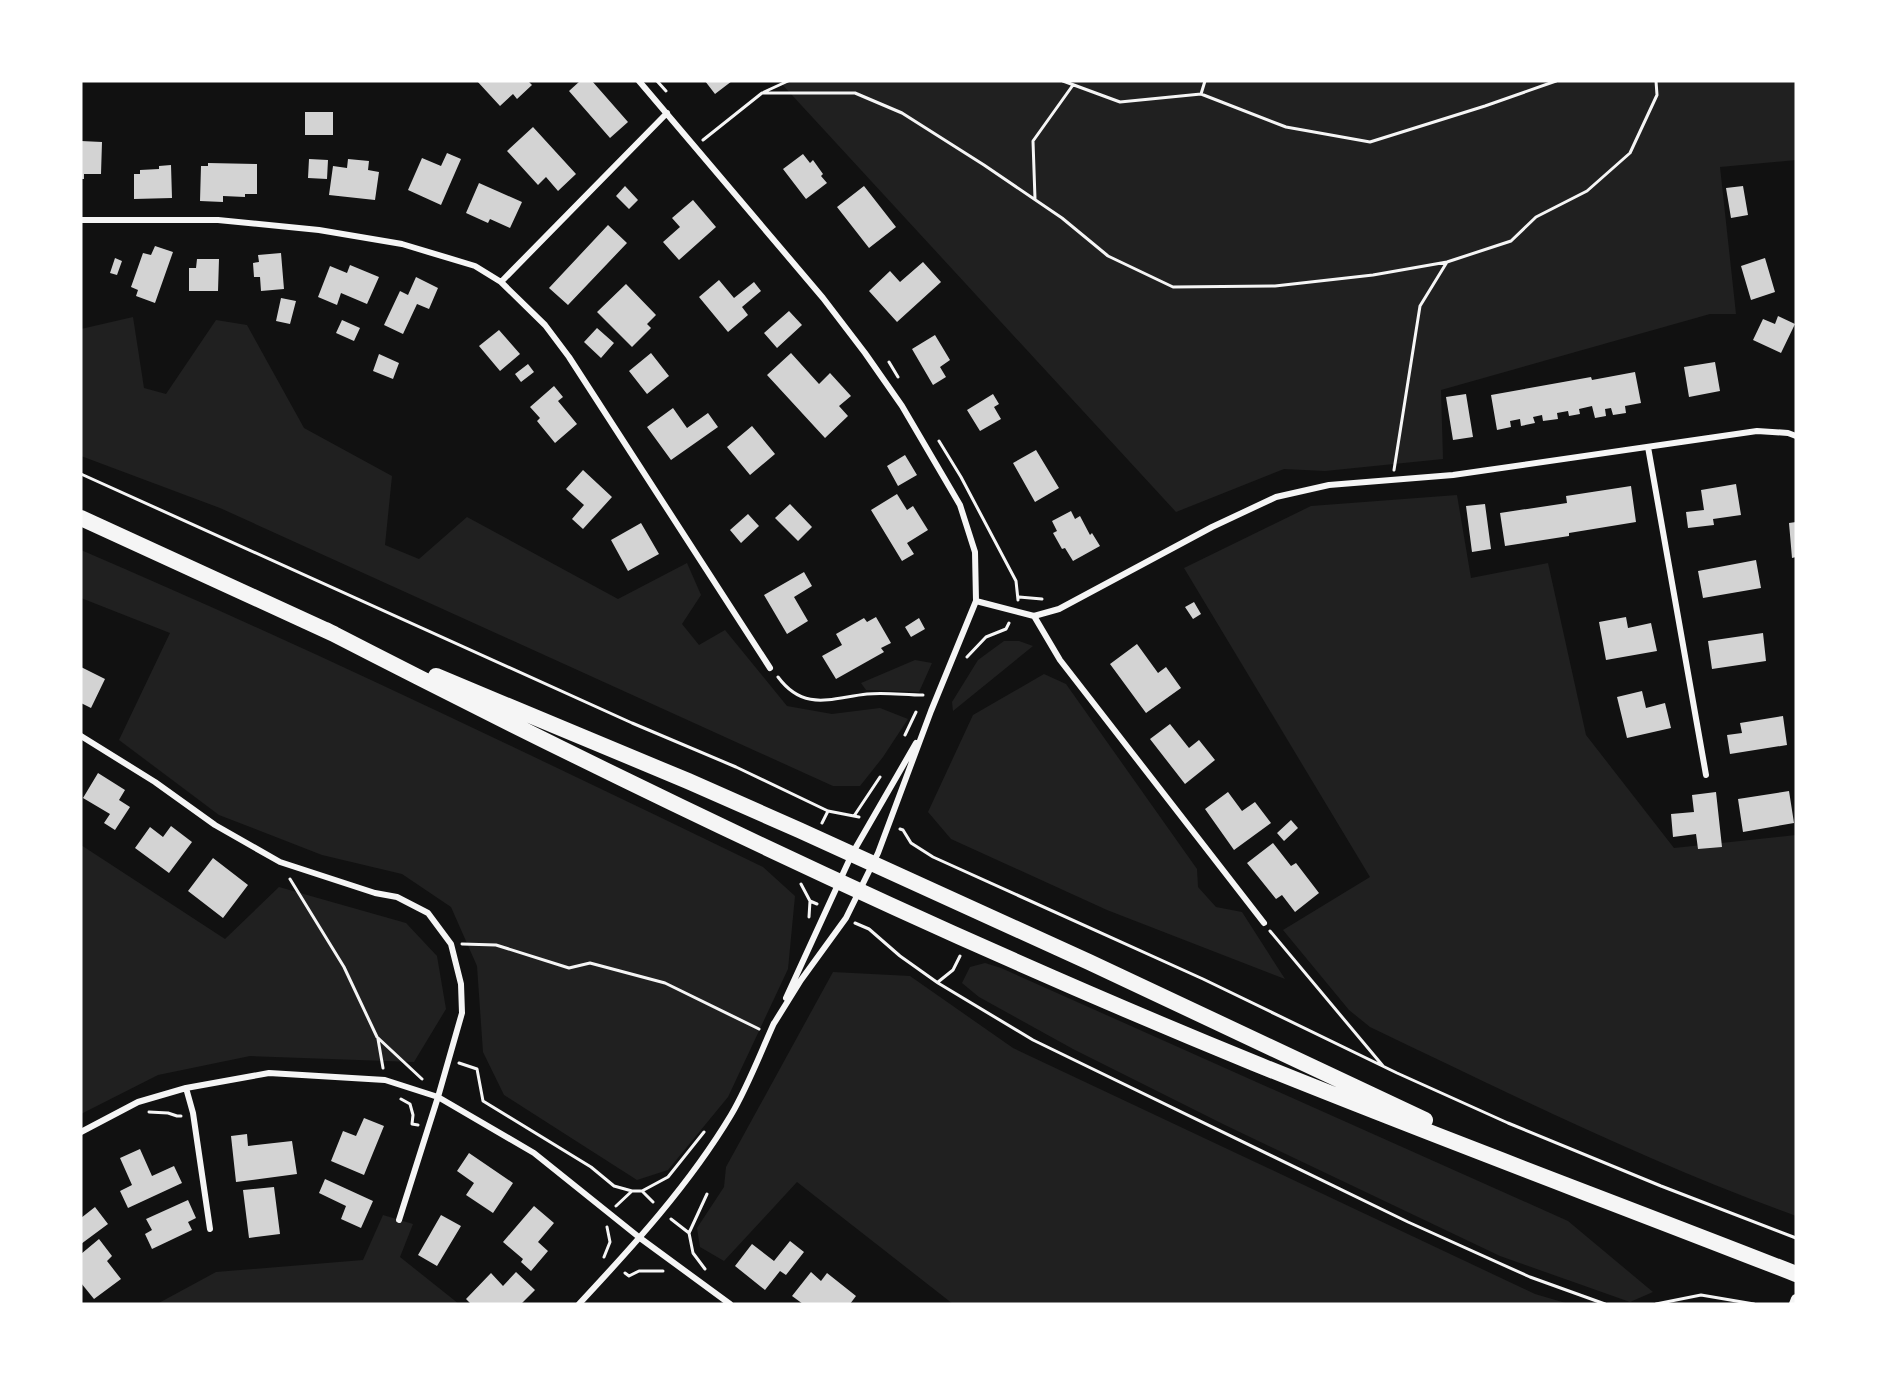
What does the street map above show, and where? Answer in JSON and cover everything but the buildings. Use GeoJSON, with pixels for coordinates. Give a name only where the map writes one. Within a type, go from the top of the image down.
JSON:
{"type":"FeatureCollection","features":[{"type":"Feature","properties":{"kind":"highway"},"geometry":{"type":"LineString","coordinates":[[81,518],[326,630],[688,781],[852,854],[1336,1077],[1530,1171]]}},
{"type":"Feature","properties":{"kind":"highway"},"geometry":{"type":"LineString","coordinates":[[326,630],[630,784],[989,950],[1222,1050],[1795,1273]]}},
{"type":"Feature","properties":{"kind":"street"},"geometry":{"type":"LineString","coordinates":[[579,1304],[640,1238],[689,1177],[731,1113],[852,854],[913,750],[976,601],[975,552],[960,505],[902,406],[823,298],[639,81]]}},
{"type":"Feature","properties":{"kind":"street"},"geometry":{"type":"LineString","coordinates":[[501,282],[667,114]]}},
{"type":"Feature","properties":{"kind":"street"},"geometry":{"type":"LineString","coordinates":[[81,220],[218,220],[319,230],[402,244],[475,266],[501,282],[545,326],[569,357],[770,668]]}},
{"type":"Feature","properties":{"kind":"street"},"geometry":{"type":"LineString","coordinates":[[976,601],[1034,616],[1059,609],[1212,527],[1276,498],[1329,485],[1453,475],[1757,430],[1796,436]]}},
{"type":"Feature","properties":{"kind":"street"},"geometry":{"type":"LineString","coordinates":[[1648,447],[1706,775]]}},
{"type":"Feature","properties":{"kind":"street"},"geometry":{"type":"LineString","coordinates":[[1034,616],[1060,660],[1264,923]]}},
{"type":"Feature","properties":{"kind":"street"},"geometry":{"type":"LineString","coordinates":[[773,1025],[801,980],[846,918],[860,891],[890,826],[931,711]]}},
{"type":"Feature","properties":{"kind":"street"},"geometry":{"type":"LineString","coordinates":[[81,736],[155,782],[215,825],[280,862],[375,893],[397,897],[428,913],[451,944],[461,984],[462,1013],[399,1220]]}},
{"type":"Feature","properties":{"kind":"street"},"geometry":{"type":"LineString","coordinates":[[81,1132],[138,1102],[186,1088],[269,1073],[385,1080],[438,1097],[534,1153],[640,1238],[730,1304]]}},
{"type":"Feature","properties":{"kind":"street"},"geometry":{"type":"LineString","coordinates":[[186,1088],[193,1113],[210,1229]]}},
{"type":"Feature","properties":{"kind":"street"},"geometry":{"type":"LineString","coordinates":[[1794,1304],[1796,1299]]}},
{"type":"Feature","properties":{"kind":"path"},"geometry":{"type":"LineString","coordinates":[[695,147],[762,93],[788,81]]}},
{"type":"Feature","properties":{"kind":"path"},"geometry":{"type":"LineString","coordinates":[[1062,81],[1120,102],[1202,94],[1286,127],[1370,142],[1556,81]]}},
{"type":"Feature","properties":{"kind":"path"},"geometry":{"type":"LineString","coordinates":[[1202,94],[1205,81]]}},
{"type":"Feature","properties":{"kind":"path"},"geometry":{"type":"LineString","coordinates":[[762,93],[855,93],[902,113],[1062,218],[1108,256],[1173,287],[1275,286],[1373,275],[1447,262],[1511,242],[1536,217],[1587,191],[1630,153],[1657,95],[1656,81]]}},
{"type":"Feature","properties":{"kind":"path"},"geometry":{"type":"LineString","coordinates":[[1035,200],[1034,141],[1074,85]]}},
{"type":"Feature","properties":{"kind":"path"},"geometry":{"type":"LineString","coordinates":[[1392,480],[1420,306],[1447,262]]}},
{"type":"Feature","properties":{"kind":"path"},"geometry":{"type":"LineString","coordinates":[[81,474],[632,723],[736,767],[828,811],[871,820]]}},
{"type":"Feature","properties":{"kind":"path"},"geometry":{"type":"LineString","coordinates":[[770,668],[784,686],[799,697],[813,700],[829,701],[868,694],[923,695]]}},
{"type":"Feature","properties":{"kind":"path"},"geometry":{"type":"LineString","coordinates":[[902,740],[927,688]]}},
{"type":"Feature","properties":{"kind":"path"},"geometry":{"type":"LineString","coordinates":[[854,816],[882,774]]}},
{"type":"Feature","properties":{"kind":"path"},"geometry":{"type":"LineString","coordinates":[[890,826],[903,830],[911,843],[933,857],[1203,979],[1384,1068],[1508,1123],[1796,1238]]}},
{"type":"Feature","properties":{"kind":"path"},"geometry":{"type":"LineString","coordinates":[[280,862],[344,967],[377,1037],[385,1080]]}},
{"type":"Feature","properties":{"kind":"path"},"geometry":{"type":"LineString","coordinates":[[1264,923],[1384,1068]]}},
{"type":"Feature","properties":{"kind":"path"},"geometry":{"type":"LineString","coordinates":[[451,944],[496,945],[569,968],[590,963],[665,983],[769,1034]]}},
{"type":"Feature","properties":{"kind":"path"},"geometry":{"type":"LineString","coordinates":[[962,953],[954,970],[938,983],[1033,1040],[1408,1222],[1530,1277],[1605,1304]]}},
{"type":"Feature","properties":{"kind":"path"},"geometry":{"type":"LineString","coordinates":[[377,1037],[413,1069],[438,1097]]}},
{"type":"Feature","properties":{"kind":"path"},"geometry":{"type":"LineString","coordinates":[[447,1060],[477,1069],[483,1101],[591,1167],[614,1185],[632,1191],[642,1191],[668,1177],[705,1130]]}},
{"type":"Feature","properties":{"kind":"path"},"geometry":{"type":"LineString","coordinates":[[392,1094],[410,1104],[413,1115],[412,1124],[428,1128]]}},
{"type":"Feature","properties":{"kind":"path"},"geometry":{"type":"LineString","coordinates":[[147,1112],[177,1116],[193,1113]]}},
{"type":"Feature","properties":{"kind":"path"},"geometry":{"type":"LineString","coordinates":[[599,1264],[610,1242],[603,1220],[632,1191]]}},
{"type":"Feature","properties":{"kind":"path"},"geometry":{"type":"LineString","coordinates":[[688,1233],[693,1253],[711,1275]]}},
{"type":"Feature","properties":{"kind":"path"},"geometry":{"type":"LineString","coordinates":[[605,1256],[629,1276],[648,1269],[666,1271]]}},
{"type":"Feature","properties":{"kind":"path"},"geometry":{"type":"LineString","coordinates":[[1656,1304],[1701,1295],[1754,1304]]}},
{"type":"Feature","properties":{"kind":"shaded area"},"geometry":{"type":"Polygon","coordinates":[[[779,81],[1796,81],[1796,160],[1720,167],[1736,314],[1710,314],[1441,390],[1443,459],[1325,471],[1284,469],[1176,512],[779,81]]]}},
{"type":"Feature","properties":{"kind":"shaded area"},"geometry":{"type":"Polygon","coordinates":[[[133,317],[144,388],[166,394],[216,320],[247,325],[304,428],[392,476],[385,545],[419,559],[467,517],[618,599],[687,563],[701,595],[682,624],[699,645],[725,630],[787,706],[832,714],[880,708],[908,719],[883,757],[860,786],[833,786],[220,508],[81,456],[81,329],[133,317]]]}},
{"type":"Feature","properties":{"kind":"shaded area"},"geometry":{"type":"Polygon","coordinates":[[[1457,495],[1471,578],[1548,563],[1586,735],[1674,848],[1796,835],[1796,1216],[1634,1151],[1370,1027],[1349,1010],[1283,930],[1370,877],[1184,568],[1311,506],[1457,495]]]}},
{"type":"Feature","properties":{"kind":"shaded area"},"geometry":{"type":"Polygon","coordinates":[[[81,550],[339,665],[763,867],[795,896],[788,969],[728,1097],[668,1170],[637,1180],[504,1095],[483,1052],[477,966],[451,907],[402,874],[322,855],[219,815],[119,740],[170,633],[81,598],[81,550]]]}},
{"type":"Feature","properties":{"kind":"shaded area"},"geometry":{"type":"Polygon","coordinates":[[[1004,641],[1019,641],[1033,646],[953,711],[952,702],[978,660],[1004,641]]]}},
{"type":"Feature","properties":{"kind":"shaded area"},"geometry":{"type":"Polygon","coordinates":[[[915,660],[932,663],[919,692],[866,690],[861,683],[915,660]]]}},
{"type":"Feature","properties":{"kind":"shaded area"},"geometry":{"type":"Polygon","coordinates":[[[1044,674],[1066,684],[1197,869],[1198,887],[1216,907],[1242,912],[1285,979],[1107,910],[951,839],[928,812],[973,715],[1044,674]]]}},
{"type":"Feature","properties":{"kind":"shaded area"},"geometry":{"type":"Polygon","coordinates":[[[81,845],[225,939],[279,887],[406,923],[437,956],[446,1009],[414,1062],[250,1056],[158,1075],[81,1114],[81,845]]]}},
{"type":"Feature","properties":{"kind":"shaded area"},"geometry":{"type":"Polygon","coordinates":[[[985,963],[1001,968],[1568,1221],[1653,1292],[1630,1302],[1500,1256],[1225,1125],[1073,1049],[979,997],[962,983],[970,967],[985,963]]]}},
{"type":"Feature","properties":{"kind":"shaded area"},"geometry":{"type":"Polygon","coordinates":[[[833,972],[910,976],[1013,1048],[1535,1294],[1569,1304],[953,1304],[797,1182],[724,1261],[700,1247],[697,1228],[724,1187],[726,1167],[833,972]]]}},
{"type":"Feature","properties":{"kind":"shaded area"},"geometry":{"type":"Polygon","coordinates":[[[383,1215],[413,1224],[400,1257],[459,1304],[157,1304],[216,1272],[363,1260],[383,1215]]]}}]}
